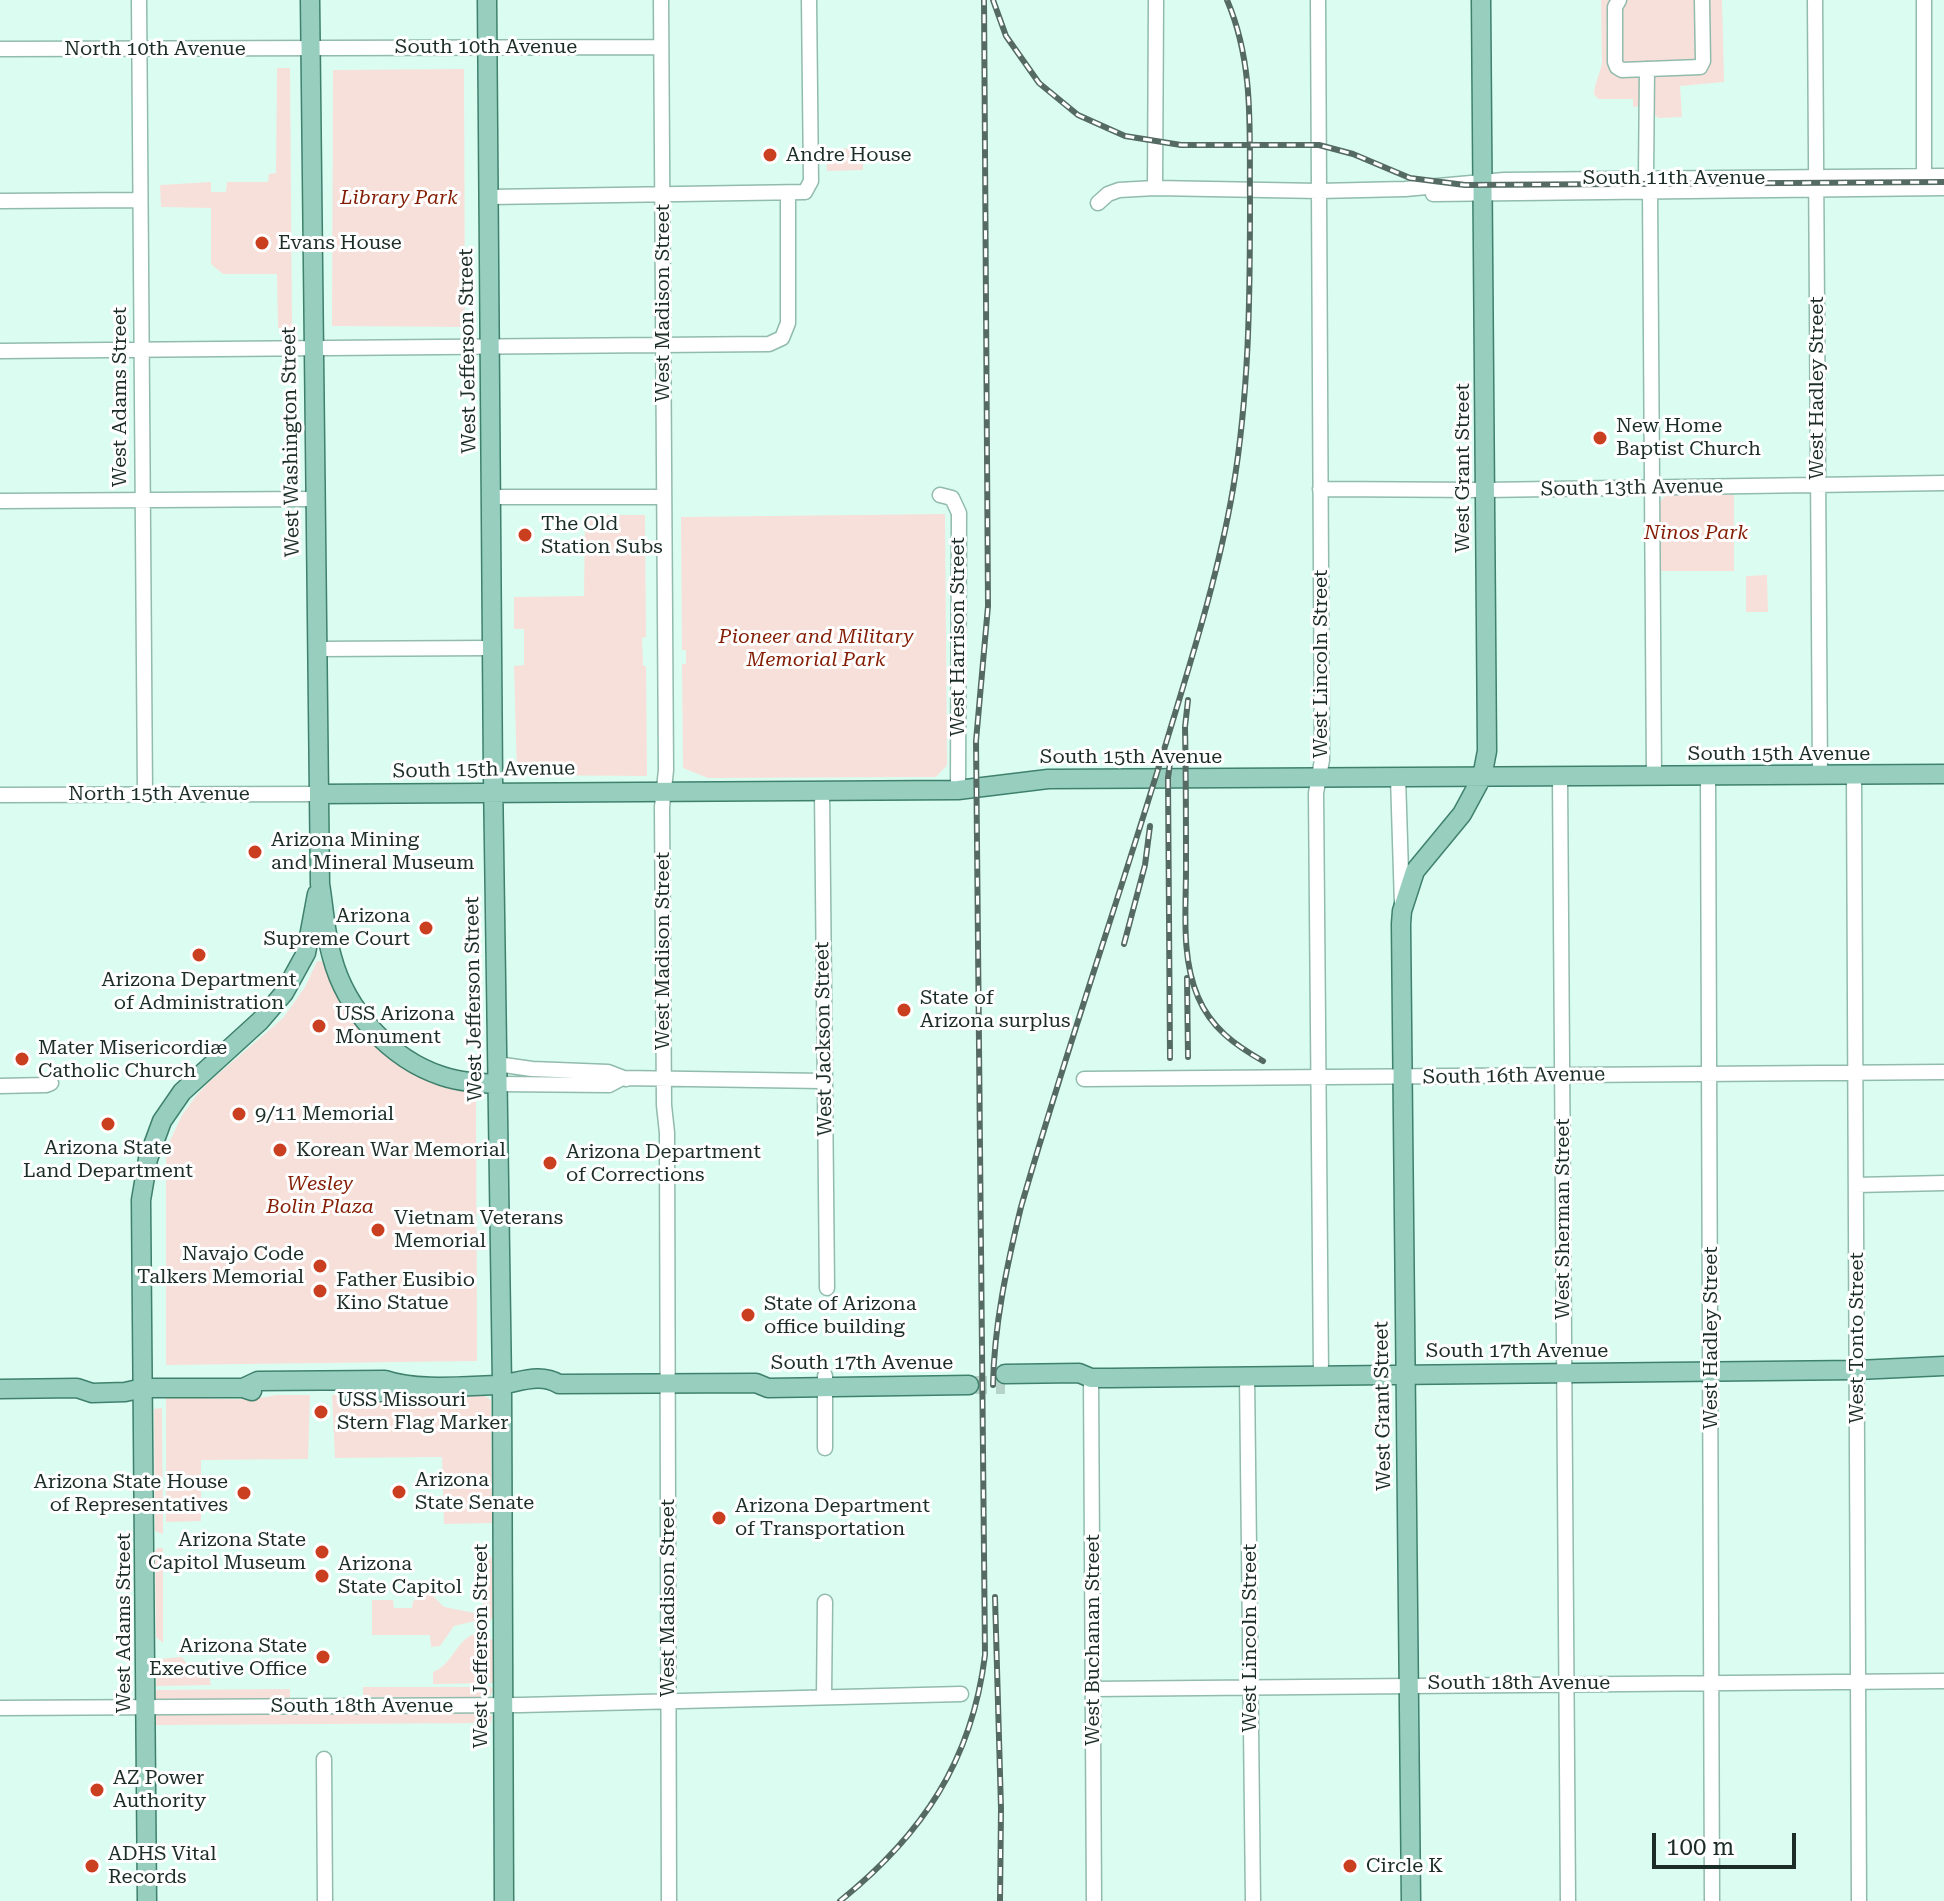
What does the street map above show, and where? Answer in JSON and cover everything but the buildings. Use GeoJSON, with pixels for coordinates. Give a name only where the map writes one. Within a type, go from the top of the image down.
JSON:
{"type":"FeatureCollection","features":[{"type":"Feature","properties":{"kind":"main road","name":"West Washington Street"},"geometry":{"type":"LineString","coordinates":[[310,0],[320,884],[332,959],[339,980],[363,1019],[398,1053],[430,1071],[457,1081],[497,1084]]}},
{"type":"Feature","properties":{"kind":"main road","name":"West Jefferson Street"},"geometry":{"type":"LineString","coordinates":[[487,0],[493,792],[502,1385],[504,1901]]}},
{"type":"Feature","properties":{"kind":"main road","name":"West Grant Street"},"geometry":{"type":"LineString","coordinates":[[1411,1901],[1402,911],[1415,871],[1462,814],[1482,777],[1487,751],[1481,0]]}},
{"type":"Feature","properties":{"kind":"main road","name":"South 15th Avenue"},"geometry":{"type":"LineString","coordinates":[[319,794],[958,790],[1048,779],[1944,774]]}},
{"type":"Feature","properties":{"kind":"main road","name":"West Washington Street"},"geometry":{"type":"LineString","coordinates":[[141,1200],[148,1159],[162,1121],[182,1092],[271,1012],[284,993],[306,953],[320,884]]}},
{"type":"Feature","properties":{"kind":"main road","name":"West Adams Street"},"geometry":{"type":"LineString","coordinates":[[141,1200],[147,1901]]}},
{"type":"Feature","properties":{"kind":"main road","name":"South 17th Avenue"},"geometry":{"type":"LineString","coordinates":[[1005,1379],[1080,1384],[1091,1378],[1857,1370],[1944,1366]]}},
{"type":"Feature","properties":{"kind":"main road"},"geometry":{"type":"LineString","coordinates":[[1857,1370],[1944,1376]]}},
{"type":"Feature","properties":{"kind":"main road","name":"South 17th Avenue"},"geometry":{"type":"LineString","coordinates":[[0,1389],[77,1388],[91,1382],[125,1382],[143,1388],[243,1388],[258,1381],[385,1380],[401,1385],[502,1385],[519,1390],[551,1390],[559,1384],[756,1383],[768,1388],[825,1382],[969,1380]]}},
{"type":"Feature","properties":{"kind":"street","name":"West Adams Street"},"geometry":{"type":"LineString","coordinates":[[139,0],[145,793]]}},
{"type":"Feature","properties":{"kind":"street","name":"West Madison Street"},"geometry":{"type":"LineString","coordinates":[[661,0],[669,1901]]}},
{"type":"Feature","properties":{"kind":"street"},"geometry":{"type":"LineString","coordinates":[[490,197],[788,194],[808,191],[811,181],[809,0]]}},
{"type":"Feature","properties":{"kind":"street"},"geometry":{"type":"LineString","coordinates":[[1155,188],[1156,0]]}},
{"type":"Feature","properties":{"kind":"street","name":"West Lincoln Street"},"geometry":{"type":"LineString","coordinates":[[1318,0],[1322,760],[1316,793],[1321,1375]]}},
{"type":"Feature","properties":{"kind":"street"},"geometry":{"type":"LineString","coordinates":[[1619,0],[1615,7],[1617,67],[1622,70],[1700,67],[1703,61],[1702,0]]}},
{"type":"Feature","properties":{"kind":"street","name":"West Hadley Street"},"geometry":{"type":"LineString","coordinates":[[1815,0],[1820,776]]}},
{"type":"Feature","properties":{"kind":"street"},"geometry":{"type":"LineString","coordinates":[[1924,0],[1924,176]]}},
{"type":"Feature","properties":{"kind":"street","name":"South 10th Avenue"},"geometry":{"type":"LineString","coordinates":[[310,48],[661,47]]}},
{"type":"Feature","properties":{"kind":"street","name":"North 10th Avenue"},"geometry":{"type":"LineString","coordinates":[[0,49],[310,48]]}},
{"type":"Feature","properties":{"kind":"street"},"geometry":{"type":"LineString","coordinates":[[1647,69],[1654,777]]}},
{"type":"Feature","properties":{"kind":"street","name":"South 11th Avenue"},"geometry":{"type":"LineString","coordinates":[[1816,183],[1944,176]]}},
{"type":"Feature","properties":{"kind":"street","name":"South 11th Avenue"},"geometry":{"type":"LineString","coordinates":[[1098,203],[1119,190],[1155,188],[1319,191],[1816,183],[1944,188]]}},
{"type":"Feature","properties":{"kind":"street"},"geometry":{"type":"LineString","coordinates":[[0,351],[769,344],[782,338],[788,323],[788,194]]}},
{"type":"Feature","properties":{"kind":"street"},"geometry":{"type":"LineString","coordinates":[[0,201],[140,200]]}},
{"type":"Feature","properties":{"kind":"street","name":"South 13th Avenue"},"geometry":{"type":"LineString","coordinates":[[1320,489],[1485,490],[1944,483]]}},
{"type":"Feature","properties":{"kind":"street","name":"West Harrison Street"},"geometry":{"type":"LineString","coordinates":[[940,495],[952,498],[959,513],[958,790]]}},
{"type":"Feature","properties":{"kind":"street"},"geometry":{"type":"LineString","coordinates":[[492,497],[663,497]]}},
{"type":"Feature","properties":{"kind":"street"},"geometry":{"type":"LineString","coordinates":[[0,501],[314,499]]}},
{"type":"Feature","properties":{"kind":"street"},"geometry":{"type":"LineString","coordinates":[[317,649],[492,648]]}},
{"type":"Feature","properties":{"kind":"street","name":"West Hadley Street"},"geometry":{"type":"LineString","coordinates":[[1708,776],[1712,1901]]}},
{"type":"Feature","properties":{"kind":"street","name":"West Tonto Street"},"geometry":{"type":"LineString","coordinates":[[1854,776],[1859,1901]]}},
{"type":"Feature","properties":{"kind":"street","name":"West Grant Street"},"geometry":{"type":"LineString","coordinates":[[1398,777],[1402,911]]}},
{"type":"Feature","properties":{"kind":"street","name":"West Sherman Street"},"geometry":{"type":"LineString","coordinates":[[1560,777],[1568,1901]]}},
{"type":"Feature","properties":{"kind":"street","name":"West Jackson Street"},"geometry":{"type":"LineString","coordinates":[[822,790],[827,1288]]}},
{"type":"Feature","properties":{"kind":"street","name":"North 15th Avenue"},"geometry":{"type":"LineString","coordinates":[[0,795],[319,794]]}},
{"type":"Feature","properties":{"kind":"street"},"geometry":{"type":"LineString","coordinates":[[497,1064],[532,1069],[608,1072],[648,1085],[664,1105]]}},
{"type":"Feature","properties":{"kind":"street","name":"South 16th Avenue"},"geometry":{"type":"LineString","coordinates":[[1084,1079],[1944,1072]]}},
{"type":"Feature","properties":{"kind":"street"},"geometry":{"type":"LineString","coordinates":[[497,1084],[609,1085],[622,1078],[823,1081]]}},
{"type":"Feature","properties":{"kind":"street"},"geometry":{"type":"LineString","coordinates":[[0,1086],[51,1083]]}},
{"type":"Feature","properties":{"kind":"street"},"geometry":{"type":"LineString","coordinates":[[1856,1185],[1944,1183]]}},
{"type":"Feature","properties":{"kind":"street","name":"West Lincoln Street"},"geometry":{"type":"LineString","coordinates":[[1247,1375],[1253,1901]]}},
{"type":"Feature","properties":{"kind":"street","name":"West Buchanan Street"},"geometry":{"type":"LineString","coordinates":[[1091,1378],[1094,1901]]}},
{"type":"Feature","properties":{"kind":"street"},"geometry":{"type":"LineString","coordinates":[[825,1382],[825,1448]]}},
{"type":"Feature","properties":{"kind":"street"},"geometry":{"type":"LineString","coordinates":[[824,1697],[825,1602]]}},
{"type":"Feature","properties":{"kind":"street","name":"South 18th Avenue"},"geometry":{"type":"LineString","coordinates":[[1093,1689],[1944,1681]]}},
{"type":"Feature","properties":{"kind":"street","name":"South 18th Avenue"},"geometry":{"type":"LineString","coordinates":[[0,1708],[503,1705],[961,1694]]}},
{"type":"Feature","properties":{"kind":"street"},"geometry":{"type":"LineString","coordinates":[[324,1759],[325,1901]]}},
{"type":"Feature","properties":{"kind":"green space"},"geometry":{"type":"Polygon","coordinates":[[[1601,0],[1722,0],[1724,82],[1680,86],[1682,117],[1658,118],[1647,106],[1633,107],[1633,99],[1598,99],[1594,94],[1602,63],[1601,0]]]}},
{"type":"Feature","properties":{"kind":"green space"},"geometry":{"type":"Polygon","coordinates":[[[277,68],[290,68],[292,328],[278,328],[277,274],[223,274],[211,264],[211,208],[161,207],[160,185],[211,182],[211,192],[226,192],[227,182],[268,182],[269,174],[276,173],[277,68]]]}},
{"type":"Feature","properties":{"kind":"green space","name":"Library Park"},"geometry":{"type":"Polygon","coordinates":[[[464,69],[465,327],[332,326],[333,70],[464,69]]]}},
{"type":"Feature","properties":{"kind":"green space"},"geometry":{"type":"Polygon","coordinates":[[[863,148],[863,170],[827,171],[826,149],[863,148]]]}},
{"type":"Feature","properties":{"kind":"green space","name":"Ninos Park"},"geometry":{"type":"Polygon","coordinates":[[[1666,495],[1734,495],[1734,571],[1659,571],[1659,503],[1666,495]]]}},
{"type":"Feature","properties":{"kind":"green space","name":"Pioneer and Military Memorial Park"},"geometry":{"type":"Polygon","coordinates":[[[945,514],[947,765],[936,777],[708,778],[683,768],[682,664],[686,664],[686,650],[682,650],[681,517],[945,514]]]}},
{"type":"Feature","properties":{"kind":"green space"},"geometry":{"type":"Polygon","coordinates":[[[585,515],[645,515],[646,637],[642,638],[643,666],[646,666],[647,776],[517,775],[514,666],[524,665],[524,629],[514,629],[514,597],[584,596],[585,515]]]}},
{"type":"Feature","properties":{"kind":"green space"},"geometry":{"type":"Polygon","coordinates":[[[1767,575],[1768,612],[1746,612],[1746,576],[1767,575]]]}},
{"type":"Feature","properties":{"kind":"green space","name":"Wesley Bolin Plaza"},"geometry":{"type":"Polygon","coordinates":[[[317,961],[322,961],[353,1017],[476,1091],[477,1361],[166,1365],[166,1149],[182,1115],[196,1096],[283,1018],[305,987],[317,961]]]}},
{"type":"Feature","properties":{"kind":"green space"},"geometry":{"type":"Polygon","coordinates":[[[447,1394],[482,1394],[491,1400],[492,1523],[444,1524],[442,1457],[335,1458],[332,1395],[341,1399],[430,1399],[447,1394]]]}},
{"type":"Feature","properties":{"kind":"green space"},"geometry":{"type":"Polygon","coordinates":[[[310,1395],[308,1459],[201,1460],[201,1521],[166,1522],[166,1397],[235,1399],[310,1395]]]}},
{"type":"Feature","properties":{"kind":"green space"},"geometry":{"type":"Polygon","coordinates":[[[162,1408],[163,1534],[155,1531],[154,1409],[162,1408]]]}},
{"type":"Feature","properties":{"kind":"green space"},"geometry":{"type":"Polygon","coordinates":[[[163,1548],[163,1643],[156,1637],[155,1551],[163,1548]]]}},
{"type":"Feature","properties":{"kind":"green space"},"geometry":{"type":"Polygon","coordinates":[[[482,1551],[488,1552],[492,1559],[493,1618],[483,1624],[482,1551]]]}},
{"type":"Feature","properties":{"kind":"green space"},"geometry":{"type":"Polygon","coordinates":[[[424,1587],[444,1607],[475,1613],[475,1621],[454,1626],[440,1646],[431,1647],[430,1635],[372,1635],[372,1600],[393,1600],[394,1608],[412,1608],[413,1601],[424,1596],[424,1587]]]}},
{"type":"Feature","properties":{"kind":"green space"},"geometry":{"type":"Polygon","coordinates":[[[475,1634],[493,1640],[493,1683],[433,1684],[433,1672],[445,1664],[463,1641],[475,1634]]]}},
{"type":"Feature","properties":{"kind":"green space"},"geometry":{"type":"Polygon","coordinates":[[[182,1657],[192,1671],[209,1676],[211,1685],[156,1686],[159,1659],[182,1657]]]}},
{"type":"Feature","properties":{"kind":"green space"},"geometry":{"type":"Polygon","coordinates":[[[363,1687],[493,1689],[487,1697],[363,1697],[363,1687]]]}},
{"type":"Feature","properties":{"kind":"green space"},"geometry":{"type":"Polygon","coordinates":[[[290,1689],[290,1699],[156,1700],[156,1690],[290,1689]]]}},
{"type":"Feature","properties":{"kind":"green space"},"geometry":{"type":"Polygon","coordinates":[[[485,1713],[492,1716],[491,1723],[156,1725],[156,1715],[485,1713]]]}},
{"type":"Feature","properties":{"kind":"tunnel"},"geometry":{"type":"LineString","coordinates":[[969,1385],[1005,1385]]}},
{"type":"Feature","properties":{"kind":"railway"},"geometry":{"type":"LineString","coordinates":[[840,1901],[895,1850],[938,1793],[968,1729],[985,1655],[976,741],[988,606],[984,0]]}},
{"type":"Feature","properties":{"kind":"railway"},"geometry":{"type":"LineString","coordinates":[[993,0],[1006,36],[1039,83],[1078,115],[1125,136],[1181,145],[1319,145],[1353,154],[1410,178],[1465,185],[1944,182]]}},
{"type":"Feature","properties":{"kind":"railway"},"geometry":{"type":"LineString","coordinates":[[993,1385],[1006,1273],[1021,1207],[1188,671],[1213,580],[1233,489],[1248,346],[1250,126],[1242,49],[1227,0]]}},
{"type":"Feature","properties":{"kind":"railway"},"geometry":{"type":"LineString","coordinates":[[1188,700],[1185,727],[1185,917],[1189,966],[1203,1008],[1217,1027],[1263,1061]]}},
{"type":"Feature","properties":{"kind":"railway"},"geometry":{"type":"LineString","coordinates":[[1170,1058],[1168,778],[1171,755]]}},
{"type":"Feature","properties":{"kind":"railway"},"geometry":{"type":"LineString","coordinates":[[1124,944],[1145,865],[1150,826]]}},
{"type":"Feature","properties":{"kind":"railway"},"geometry":{"type":"LineString","coordinates":[[1187,978],[1188,1057]]}},
{"type":"Feature","properties":{"kind":"railway"},"geometry":{"type":"LineString","coordinates":[[995,1597],[1001,1809],[1000,1901]]}},
{"type":"Feature","properties":{"kind":"place","name":"Andre House"},"geometry":{"type":"Point","coordinates":[770,155]}},
{"type":"Feature","properties":{"kind":"place","name":"Evans House"},"geometry":{"type":"Point","coordinates":[262,243]}},
{"type":"Feature","properties":{"kind":"place","name":"New Home Baptist Church"},"geometry":{"type":"Point","coordinates":[1600,438]}},
{"type":"Feature","properties":{"kind":"place","name":"The Old Station Subs"},"geometry":{"type":"Point","coordinates":[525,535]}},
{"type":"Feature","properties":{"kind":"place","name":"Arizona Mining and Mineral Museum"},"geometry":{"type":"Point","coordinates":[255,852]}},
{"type":"Feature","properties":{"kind":"place","name":"Arizona Supreme Court"},"geometry":{"type":"Point","coordinates":[426,928]}},
{"type":"Feature","properties":{"kind":"place","name":"Arizona Department of Administration"},"geometry":{"type":"Point","coordinates":[199,955]}},
{"type":"Feature","properties":{"kind":"place","name":"State of Arizona surplus"},"geometry":{"type":"Point","coordinates":[904,1010]}},
{"type":"Feature","properties":{"kind":"place","name":"USS Arizona Monument"},"geometry":{"type":"Point","coordinates":[319,1026]}},
{"type":"Feature","properties":{"kind":"place","name":"Mater Misericordiæ Catholic Church"},"geometry":{"type":"Point","coordinates":[22,1059]}},
{"type":"Feature","properties":{"kind":"place","name":"9/11 Memorial"},"geometry":{"type":"Point","coordinates":[239,1114]}},
{"type":"Feature","properties":{"kind":"place","name":"Arizona State Land Department"},"geometry":{"type":"Point","coordinates":[108,1124]}},
{"type":"Feature","properties":{"kind":"place","name":"Korean War Memorial"},"geometry":{"type":"Point","coordinates":[280,1150]}},
{"type":"Feature","properties":{"kind":"place","name":"Arizona Department of Corrections"},"geometry":{"type":"Point","coordinates":[550,1163]}},
{"type":"Feature","properties":{"kind":"place","name":"Vietnam Veterans Memorial"},"geometry":{"type":"Point","coordinates":[378,1230]}},
{"type":"Feature","properties":{"kind":"place","name":"Navajo Code Talkers Memorial"},"geometry":{"type":"Point","coordinates":[320,1266]}},
{"type":"Feature","properties":{"kind":"place","name":"Father Eusibio Kino Statue"},"geometry":{"type":"Point","coordinates":[320,1291]}},
{"type":"Feature","properties":{"kind":"place","name":"State of Arizona office building"},"geometry":{"type":"Point","coordinates":[748,1315]}},
{"type":"Feature","properties":{"kind":"place","name":"USS Missouri Stern Flag Marker"},"geometry":{"type":"Point","coordinates":[321,1412]}},
{"type":"Feature","properties":{"kind":"place","name":"Arizona State Senate"},"geometry":{"type":"Point","coordinates":[399,1492]}},
{"type":"Feature","properties":{"kind":"place","name":"Arizona State House of Representatives"},"geometry":{"type":"Point","coordinates":[244,1493]}},
{"type":"Feature","properties":{"kind":"place","name":"Arizona Department of Transportation"},"geometry":{"type":"Point","coordinates":[719,1518]}},
{"type":"Feature","properties":{"kind":"place","name":"Arizona State Capitol Museum"},"geometry":{"type":"Point","coordinates":[322,1552]}},
{"type":"Feature","properties":{"kind":"place","name":"Arizona State Capitol"},"geometry":{"type":"Point","coordinates":[322,1576]}},
{"type":"Feature","properties":{"kind":"place","name":"Arizona State Executive Office"},"geometry":{"type":"Point","coordinates":[323,1657]}},
{"type":"Feature","properties":{"kind":"place","name":"AZ Power Authority"},"geometry":{"type":"Point","coordinates":[97,1790]}},
{"type":"Feature","properties":{"kind":"place","name":"ADHS Vital Records"},"geometry":{"type":"Point","coordinates":[92,1866]}},
{"type":"Feature","properties":{"kind":"place","name":"Circle K"},"geometry":{"type":"Point","coordinates":[1350,1866]}}]}
